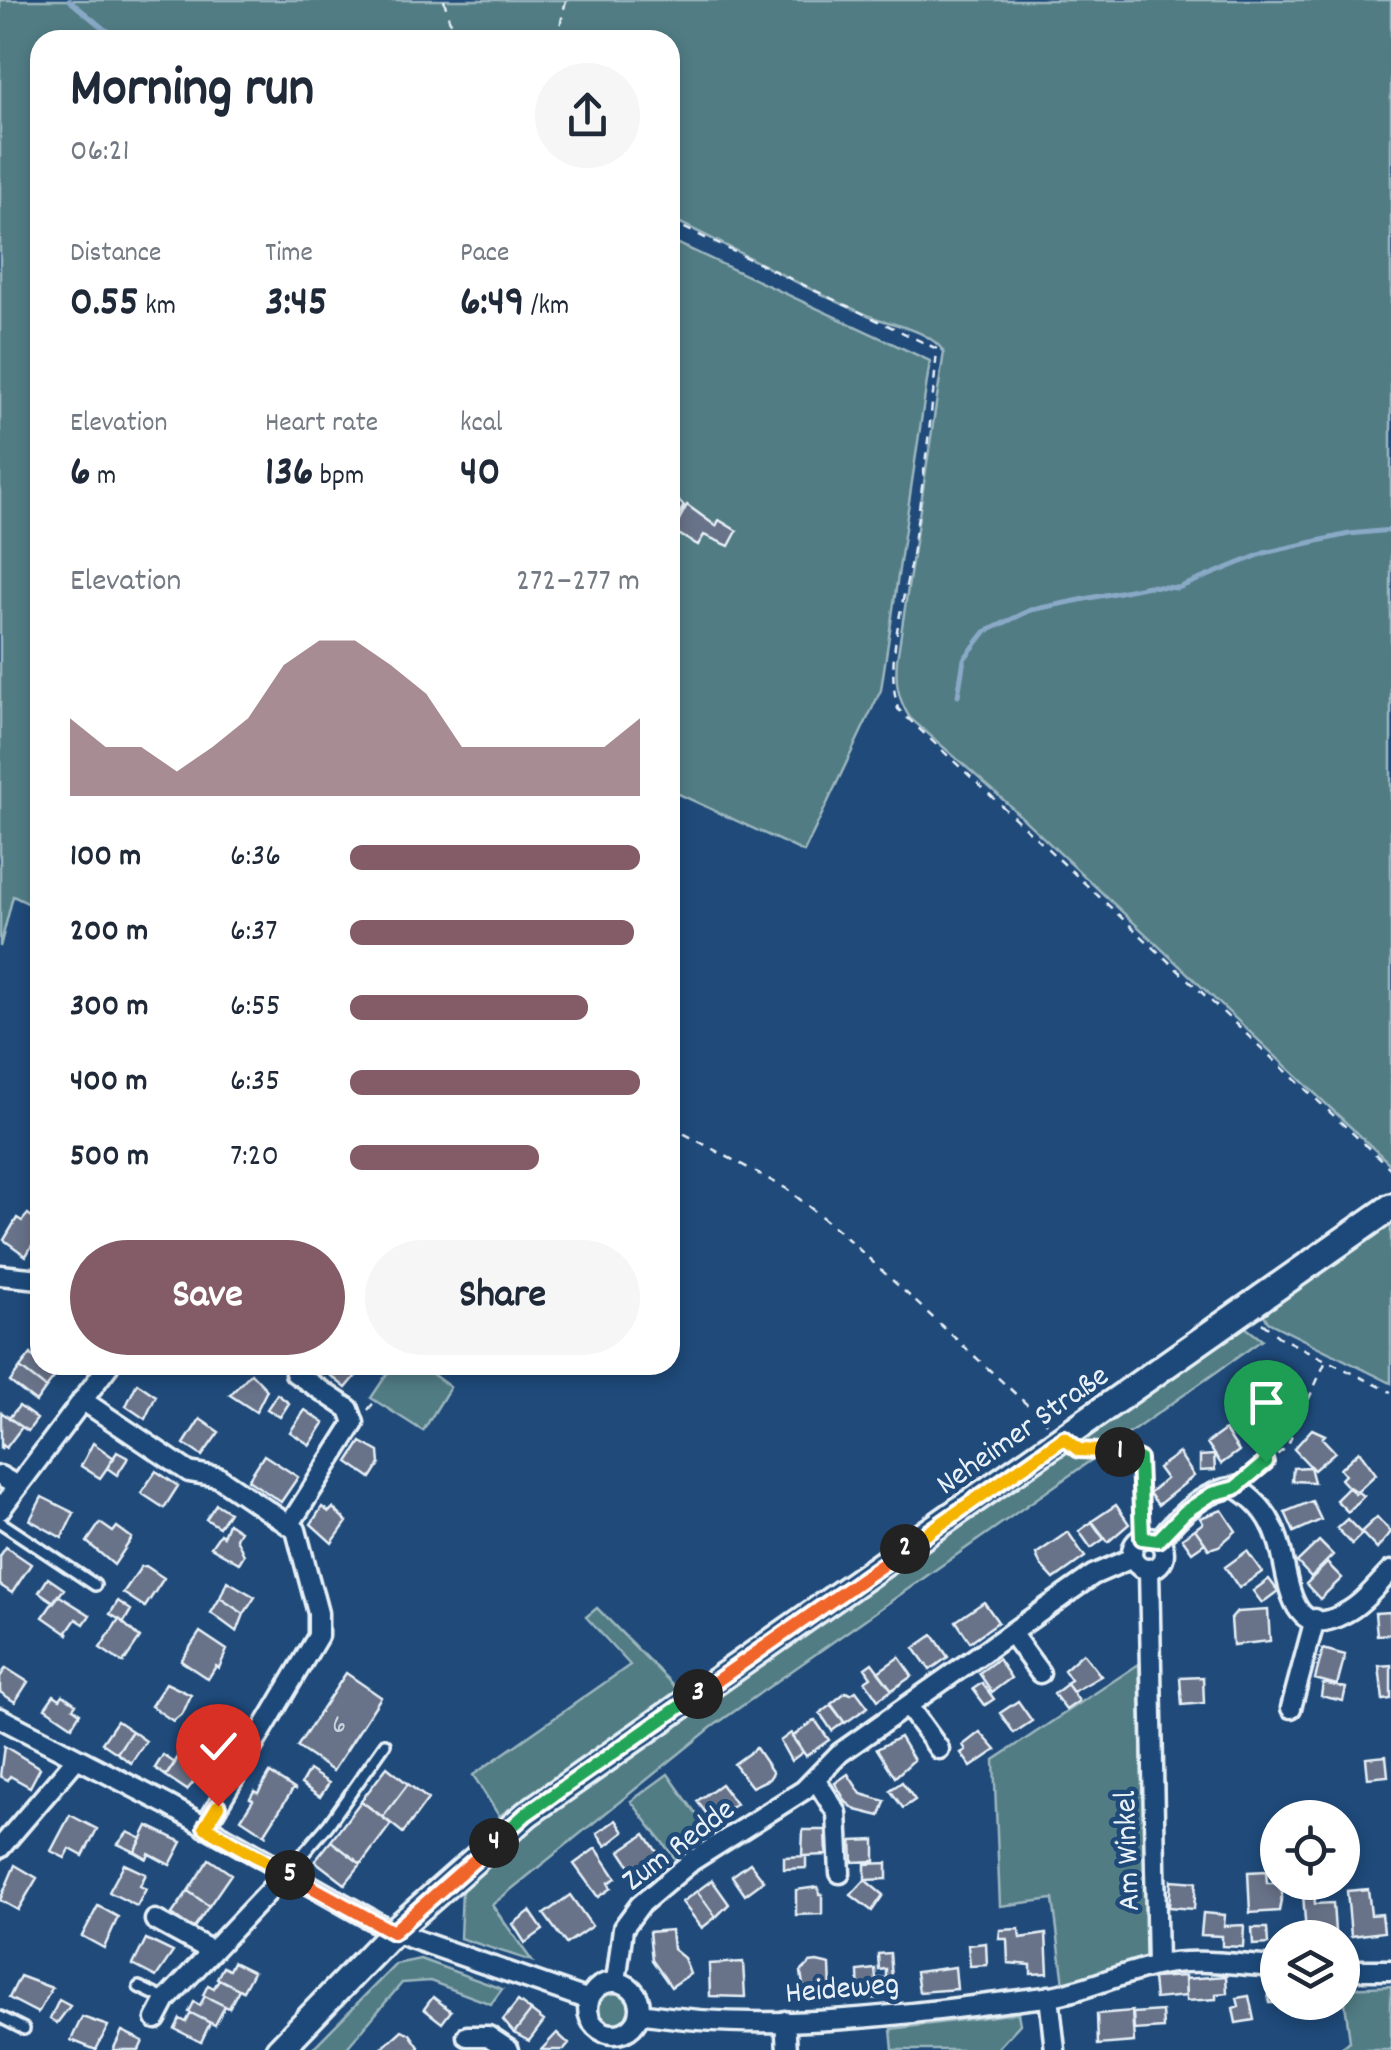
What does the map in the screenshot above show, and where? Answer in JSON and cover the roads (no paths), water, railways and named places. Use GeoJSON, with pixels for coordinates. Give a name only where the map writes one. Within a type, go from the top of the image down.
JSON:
{"type":"FeatureCollection","features":[{"type":"Feature","properties":{"kind":"main road","name":"Neheimer Straße"},"geometry":{"type":"LineString","coordinates":[[278,2050],[393,1932],[526,1814],[1391,1206]]}},
{"type":"Feature","properties":{"kind":"street"},"geometry":{"type":"LineString","coordinates":[[0,1275],[30,1278]]}},
{"type":"Feature","properties":{"kind":"street"},"geometry":{"type":"LineString","coordinates":[[0,1510],[101,1375]]}},
{"type":"Feature","properties":{"kind":"street"},"geometry":{"type":"LineString","coordinates":[[290,1524],[354,1423],[348,1409],[297,1375]]}},
{"type":"Feature","properties":{"kind":"street"},"geometry":{"type":"LineString","coordinates":[[82,1400],[189,1472],[218,1477],[296,1530],[318,1613],[318,1636],[205,1827]]}},
{"type":"Feature","properties":{"kind":"street"},"geometry":{"type":"LineString","coordinates":[[0,1476],[18,1486]]}},
{"type":"Feature","properties":{"kind":"street"},"geometry":{"type":"LineString","coordinates":[[1150,1539],[1163,1558],[1149,1569],[1132,1558],[1134,1544],[1150,1539],[1212,1494],[1235,1488],[1258,1504],[1270,1522],[1278,1540],[1290,1597],[1316,1619]]}},
{"type":"Feature","properties":{"kind":"street","name":"Zum Redde"},"geometry":{"type":"LineString","coordinates":[[616,1982],[623,1928],[640,1904],[692,1862],[816,1780],[840,1753],[1093,1575],[1132,1558]]}},
{"type":"Feature","properties":{"kind":"street","name":"Am Winkel"},"geometry":{"type":"LineString","coordinates":[[1149,1569],[1158,1965]]}},
{"type":"Feature","properties":{"kind":"street"},"geometry":{"type":"LineString","coordinates":[[1316,1619],[1344,1614],[1391,1571]]}},
{"type":"Feature","properties":{"kind":"street"},"geometry":{"type":"LineString","coordinates":[[1291,1708],[1316,1619]]}},
{"type":"Feature","properties":{"kind":"street"},"geometry":{"type":"LineString","coordinates":[[1012,1633],[1040,1673]]}},
{"type":"Feature","properties":{"kind":"street"},"geometry":{"type":"LineString","coordinates":[[908,1706],[939,1750]]}},
{"type":"Feature","properties":{"kind":"street"},"geometry":{"type":"LineString","coordinates":[[0,1718],[393,1932],[589,2000]]}},
{"type":"Feature","properties":{"kind":"street"},"geometry":{"type":"LineString","coordinates":[[0,1848],[77,1758]]}},
{"type":"Feature","properties":{"kind":"street"},"geometry":{"type":"LineString","coordinates":[[816,1780],[837,1813],[840,1873]]}},
{"type":"Feature","properties":{"kind":"street"},"geometry":{"type":"LineString","coordinates":[[156,2018],[166,2000],[286,1873]]}},
{"type":"Feature","properties":{"kind":"street"},"geometry":{"type":"LineString","coordinates":[[155,1920],[212,1951]]}},
{"type":"Feature","properties":{"kind":"street"},"geometry":{"type":"LineString","coordinates":[[1055,2050],[1048,1996],[1158,1965],[1193,1962],[1260,1966]]}},
{"type":"Feature","properties":{"kind":"street"},"geometry":{"type":"LineString","coordinates":[[1360,1970],[1391,1970]]}},
{"type":"Feature","properties":{"kind":"street"},"geometry":{"type":"LineString","coordinates":[[616,1982],[638,1996],[640,2012],[621,2042],[592,2022],[589,2000],[600,1986],[616,1982]]}},
{"type":"Feature","properties":{"kind":"street","name":"Heideweg"},"geometry":{"type":"LineString","coordinates":[[640,2012],[719,2021],[785,2022],[1048,1996]]}},
{"type":"Feature","properties":{"kind":"street"},"geometry":{"type":"LineString","coordinates":[[785,2022],[787,2050]]}},
{"type":"Feature","properties":{"kind":"street"},"geometry":{"type":"LineString","coordinates":[[467,2036],[488,2036],[509,2050]]}},
{"type":"Feature","properties":{"kind":"lane"},"geometry":{"type":"LineString","coordinates":[[0,1522],[95,1585]]}},
{"type":"Feature","properties":{"kind":"lane"},"geometry":{"type":"LineString","coordinates":[[286,1873],[328,1825],[386,1744]]}},
{"type":"Feature","properties":{"kind":"lane"},"geometry":{"type":"LineString","coordinates":[[139,1987],[166,2000]]}},
{"type":"Feature","properties":{"kind":"lane"},"geometry":{"type":"LineString","coordinates":[[0,2016],[24,2028]]}},
{"type":"Feature","properties":{"kind":"waterway"},"geometry":{"type":"LineString","coordinates":[[69,0],[106,30]]}},
{"type":"Feature","properties":{"kind":"waterway"},"geometry":{"type":"LineString","coordinates":[[958,696],[964,659],[985,632],[1031,610],[1149,586],[1178,588],[1264,553],[1349,534],[1391,530]]}}]}
